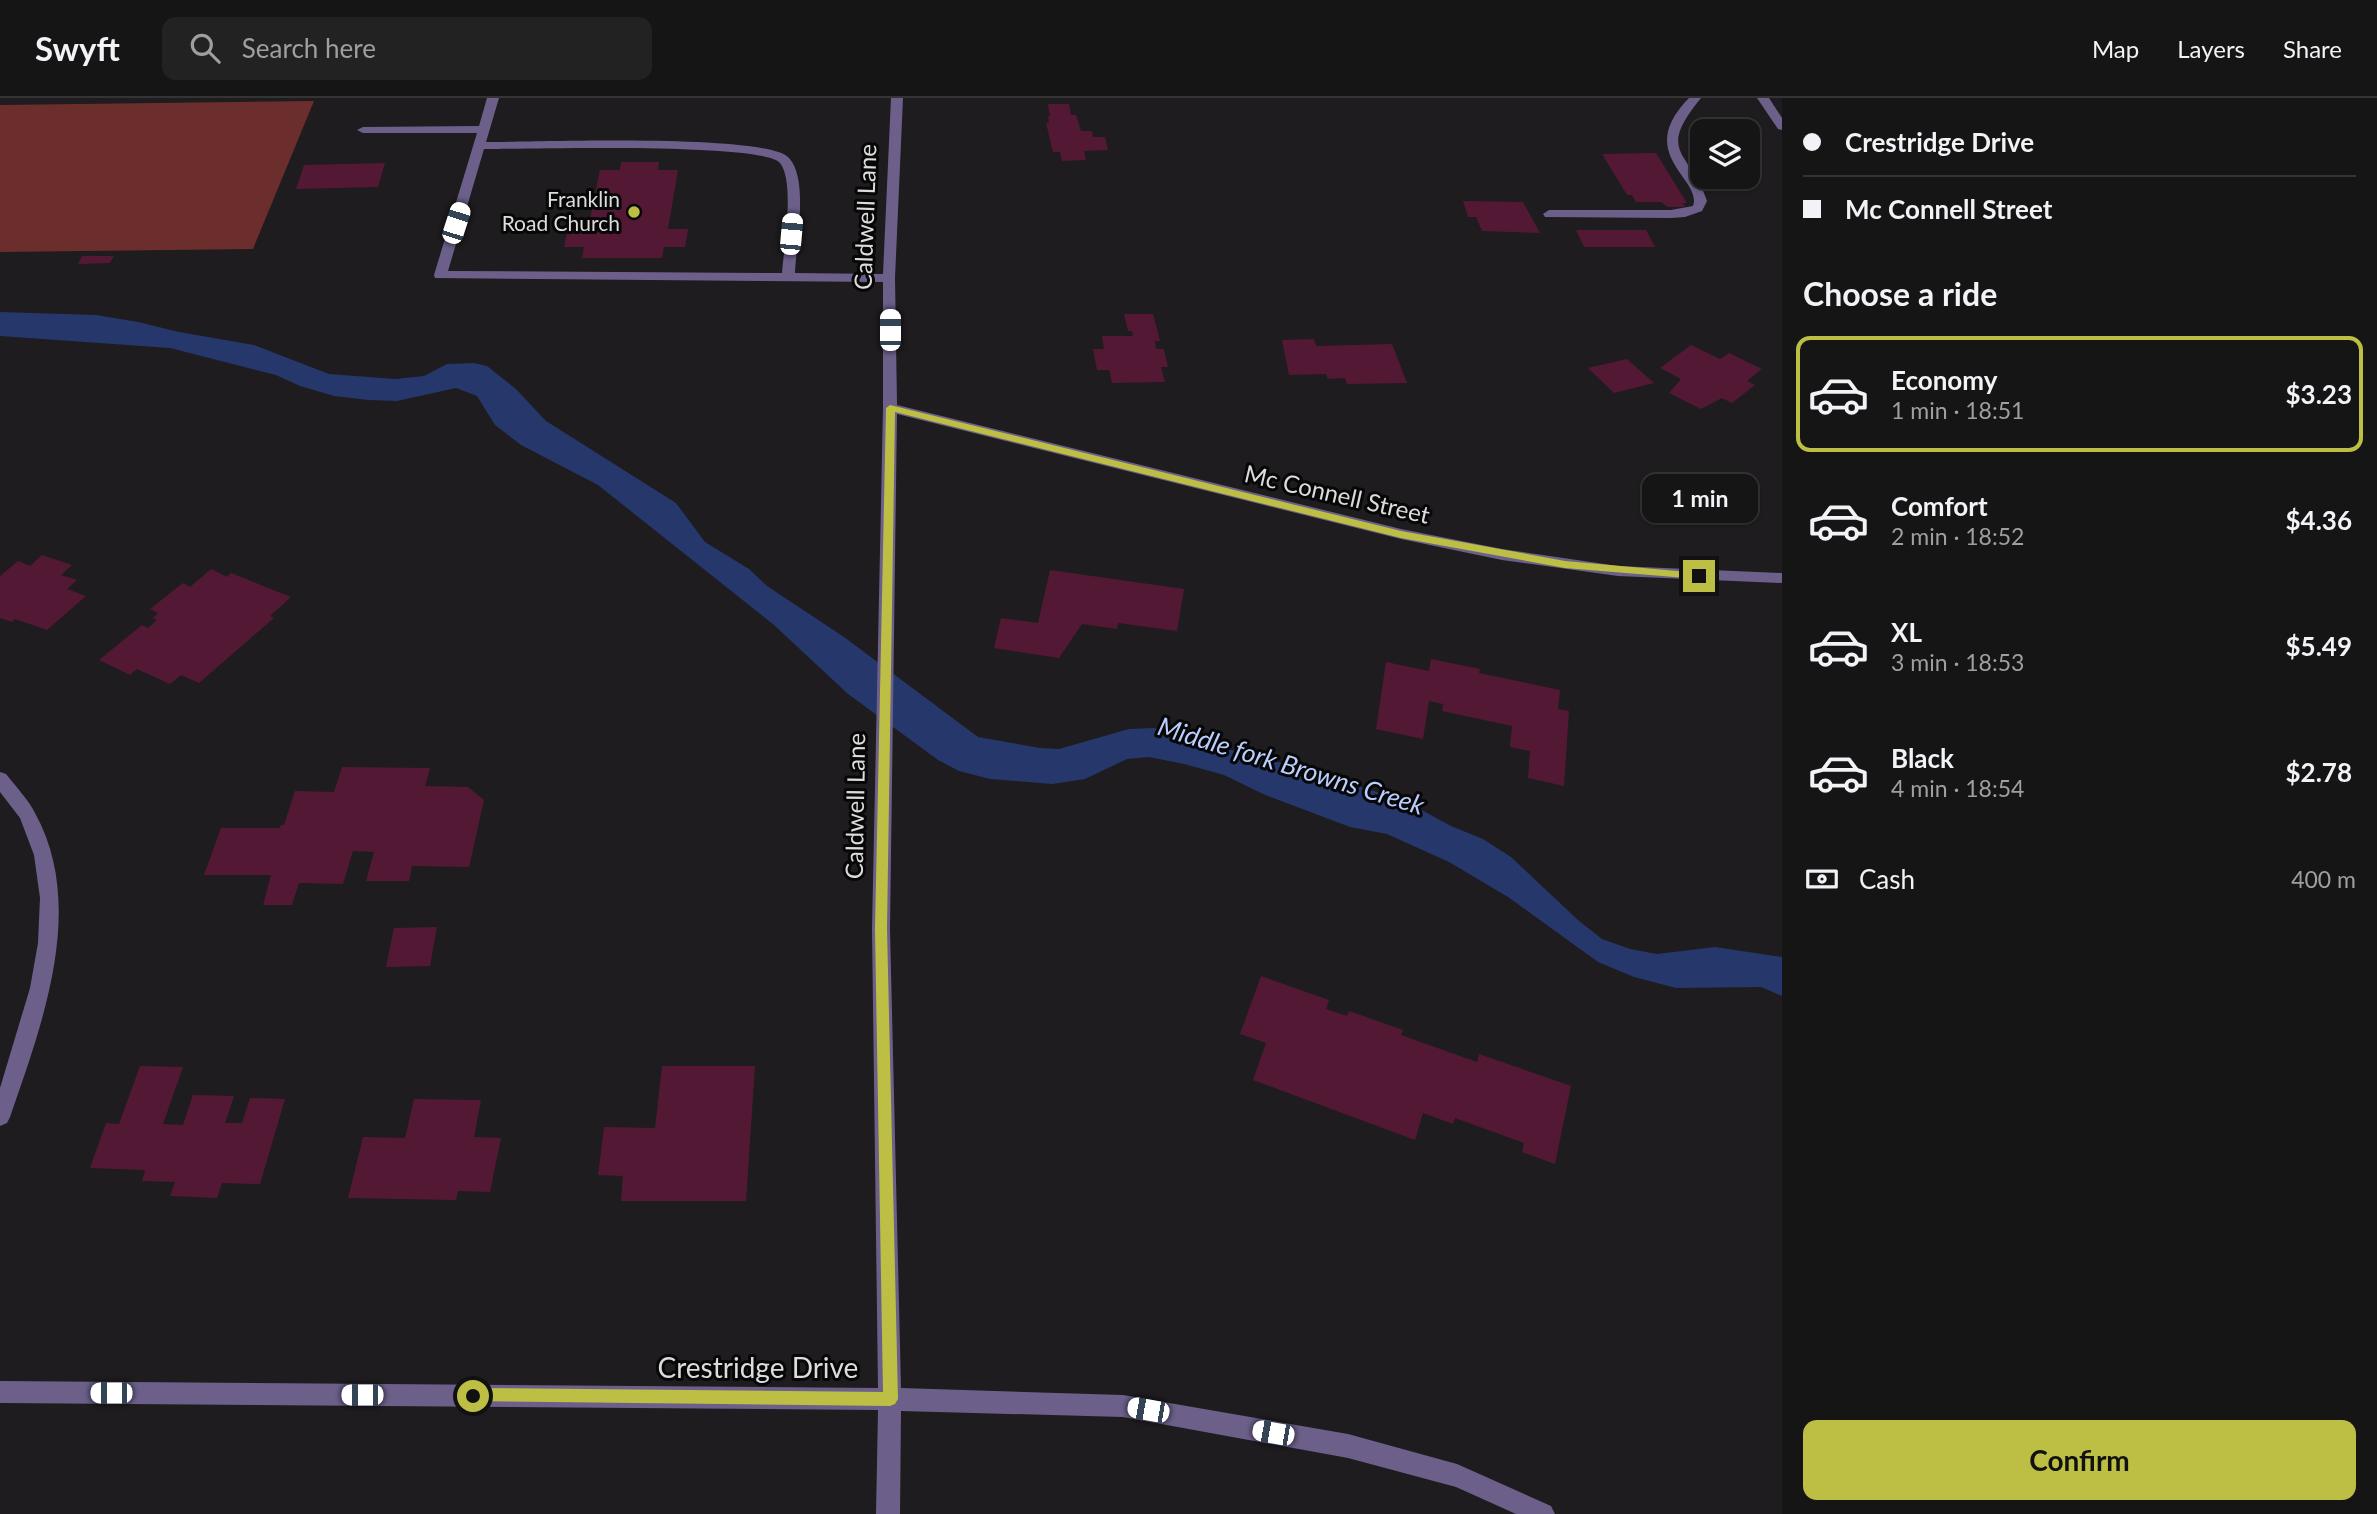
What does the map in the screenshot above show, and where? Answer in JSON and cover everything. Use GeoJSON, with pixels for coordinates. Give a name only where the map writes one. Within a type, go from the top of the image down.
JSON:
{"type":"FeatureCollection","features":[{"type":"Feature","properties":{"kind":"street"},"geometry":{"type":"LineString","coordinates":[[494,98],[440,275],[890,278]]}},
{"type":"Feature","properties":{"kind":"street","name":"Caldwell Lane"},"geometry":{"type":"LineString","coordinates":[[888,1514],[890,1399],[881,942],[890,278],[897,98]]}},
{"type":"Feature","properties":{"kind":"street"},"geometry":{"type":"LineString","coordinates":[[1549,214],[1671,214],[1698,208],[1701,204],[1699,195],[1672,148],[1672,135],[1679,118],[1695,98]]}},
{"type":"Feature","properties":{"kind":"street"},"geometry":{"type":"LineString","coordinates":[[1763,98],[1782,127]]}},
{"type":"Feature","properties":{"kind":"street"},"geometry":{"type":"LineString","coordinates":[[363,130],[485,129]]}},
{"type":"Feature","properties":{"kind":"street"},"geometry":{"type":"LineString","coordinates":[[481,145],[729,146],[777,154],[785,160],[794,178],[788,277]]}},
{"type":"Feature","properties":{"kind":"street","name":"Mc Connell Street"},"geometry":{"type":"LineString","coordinates":[[890,408],[1401,534],[1474,549],[1565,565],[1672,575],[1782,578]]}},
{"type":"Feature","properties":{"kind":"street"},"geometry":{"type":"LineString","coordinates":[[0,779],[22,806],[35,829],[47,867],[51,923],[41,978],[0,1117]]}},
{"type":"Feature","properties":{"kind":"street","name":"Crestridge Drive"},"geometry":{"type":"LineString","coordinates":[[0,1392],[890,1399],[1123,1406],[1348,1446],[1457,1476],[1543,1514]]}},
{"type":"Feature","properties":{"kind":"shaded area"},"geometry":{"type":"Polygon","coordinates":[[[314,101],[253,249],[0,252],[0,105],[314,101]]]}},
{"type":"Feature","properties":{"kind":"water","name":"Middle fork Browns Creek"},"geometry":{"type":"Polygon","coordinates":[[[0,312],[96,315],[138,322],[254,345],[329,374],[395,379],[424,376],[447,364],[474,363],[487,366],[516,389],[546,421],[676,503],[705,542],[749,569],[767,586],[844,637],[978,737],[1059,749],[1129,729],[1154,728],[1191,734],[1224,748],[1316,772],[1407,802],[1451,826],[1483,839],[1511,857],[1602,939],[1630,949],[1657,954],[1715,947],[1782,957],[1782,996],[1761,987],[1676,988],[1634,977],[1598,962],[1508,897],[1449,862],[1387,834],[1350,827],[1263,794],[1224,775],[1184,764],[1149,757],[1127,759],[1085,779],[1052,784],[990,779],[959,771],[938,760],[848,694],[774,625],[598,485],[521,445],[495,425],[477,396],[456,388],[397,401],[334,396],[300,386],[276,375],[170,348],[0,336],[0,312]]]}},
{"type":"Feature","properties":{"kind":"building"},"geometry":{"type":"Polygon","coordinates":[[[1048,104],[1069,104],[1071,115],[1076,115],[1081,131],[1092,131],[1093,137],[1105,137],[1108,150],[1084,151],[1086,160],[1062,161],[1060,152],[1053,152],[1046,123],[1049,123],[1048,116],[1050,117],[1048,104]]]}},
{"type":"Feature","properties":{"kind":"building"},"geometry":{"type":"Polygon","coordinates":[[[1656,153],[1687,203],[1683,203],[1685,207],[1668,207],[1661,202],[1636,202],[1632,195],[1627,195],[1602,154],[1656,153]]]}},
{"type":"Feature","properties":{"kind":"building"},"geometry":{"type":"Polygon","coordinates":[[[621,162],[659,162],[658,170],[678,170],[668,229],[688,229],[685,247],[664,247],[662,258],[582,258],[584,247],[564,247],[568,229],[588,229],[600,170],[620,170],[621,162]]]}},
{"type":"Feature","properties":{"kind":"building"},"geometry":{"type":"Polygon","coordinates":[[[385,163],[378,187],[296,189],[304,165],[385,163]]]}},
{"type":"Feature","properties":{"kind":"building"},"geometry":{"type":"Polygon","coordinates":[[[1463,201],[1523,202],[1540,233],[1482,231],[1476,217],[1468,217],[1463,201]]]}},
{"type":"Feature","properties":{"kind":"building"},"geometry":{"type":"Polygon","coordinates":[[[1576,230],[1646,230],[1655,247],[1584,247],[1576,230]]]}},
{"type":"Feature","properties":{"kind":"building"},"geometry":{"type":"Polygon","coordinates":[[[82,256],[114,256],[110,263],[78,264],[82,256]]]}},
{"type":"Feature","properties":{"kind":"building"},"geometry":{"type":"Polygon","coordinates":[[[1124,314],[1153,314],[1160,341],[1155,341],[1156,349],[1164,349],[1168,367],[1161,367],[1165,382],[1112,383],[1109,370],[1097,370],[1093,349],[1104,349],[1102,336],[1133,336],[1132,331],[1128,331],[1124,314]]]}},
{"type":"Feature","properties":{"kind":"building"},"geometry":{"type":"Polygon","coordinates":[[[1314,339],[1316,346],[1392,344],[1407,383],[1347,384],[1345,378],[1328,379],[1326,374],[1289,375],[1282,340],[1314,339]]]}},
{"type":"Feature","properties":{"kind":"building"},"geometry":{"type":"Polygon","coordinates":[[[1691,345],[1720,359],[1729,353],[1762,369],[1747,381],[1755,385],[1732,403],[1722,398],[1701,409],[1669,393],[1681,379],[1660,368],[1691,345]]]}},
{"type":"Feature","properties":{"kind":"building"},"geometry":{"type":"Polygon","coordinates":[[[1627,359],[1654,383],[1614,393],[1588,368],[1627,359]]]}},
{"type":"Feature","properties":{"kind":"building"},"geometry":{"type":"Polygon","coordinates":[[[42,555],[72,565],[61,575],[77,580],[67,589],[86,596],[47,630],[15,619],[12,622],[0,618],[0,576],[18,561],[30,566],[42,555]]]}},
{"type":"Feature","properties":{"kind":"building"},"geometry":{"type":"Polygon","coordinates":[[[211,569],[227,577],[231,573],[291,597],[270,616],[274,618],[199,683],[181,675],[170,684],[137,669],[130,675],[99,660],[142,625],[148,628],[157,620],[153,618],[158,613],[150,609],[183,583],[190,587],[211,569]]]}},
{"type":"Feature","properties":{"kind":"building"},"geometry":{"type":"Polygon","coordinates":[[[1050,570],[1184,589],[1177,631],[1118,623],[1117,629],[1082,624],[1059,658],[994,648],[1001,618],[1038,623],[1050,570]]]}},
{"type":"Feature","properties":{"kind":"building"},"geometry":{"type":"Polygon","coordinates":[[[1431,659],[1480,669],[1479,673],[1560,690],[1558,709],[1569,711],[1564,786],[1528,778],[1530,751],[1510,747],[1512,726],[1442,711],[1443,704],[1429,701],[1423,739],[1376,729],[1386,662],[1429,671],[1431,659]]]}},
{"type":"Feature","properties":{"kind":"building"},"geometry":{"type":"Polygon","coordinates":[[[342,767],[430,768],[425,786],[468,787],[484,800],[469,867],[412,866],[409,881],[366,881],[374,852],[353,851],[343,884],[299,883],[292,905],[263,905],[271,875],[204,875],[221,828],[280,828],[284,825],[295,791],[334,792],[342,767]]]}},
{"type":"Feature","properties":{"kind":"building"},"geometry":{"type":"Polygon","coordinates":[[[437,927],[430,966],[386,967],[394,928],[437,927]]]}},
{"type":"Feature","properties":{"kind":"building"},"geometry":{"type":"Polygon","coordinates":[[[1261,976],[1329,1000],[1326,1009],[1347,1016],[1349,1011],[1403,1030],[1401,1035],[1477,1062],[1479,1054],[1571,1086],[1555,1164],[1522,1152],[1524,1143],[1455,1118],[1453,1124],[1423,1113],[1415,1140],[1253,1080],[1266,1043],[1240,1034],[1261,976]]]}},
{"type":"Feature","properties":{"kind":"building"},"geometry":{"type":"Polygon","coordinates":[[[140,1066],[183,1067],[163,1124],[183,1125],[193,1095],[234,1096],[225,1123],[242,1123],[250,1098],[285,1099],[260,1184],[222,1183],[217,1198],[170,1196],[175,1182],[142,1181],[145,1170],[90,1168],[106,1123],[119,1124],[140,1066]]]}},
{"type":"Feature","properties":{"kind":"building"},"geometry":{"type":"Polygon","coordinates":[[[662,1066],[755,1066],[746,1201],[621,1201],[623,1176],[598,1175],[604,1127],[655,1128],[662,1066]]]}},
{"type":"Feature","properties":{"kind":"building"},"geometry":{"type":"Polygon","coordinates":[[[414,1099],[481,1100],[474,1137],[501,1138],[490,1192],[458,1191],[456,1200],[348,1198],[363,1137],[405,1138],[414,1099]]]}},
{"type":"Feature","properties":{"kind":"place","name":"Franklin Road Church"},"geometry":{"type":"Point","coordinates":[634,212]}},
{"type":"Feature","properties":{"kind":"route"},"geometry":{"type":"LineString","coordinates":[[473,1396],[890,1399],[881,929],[890,408],[1401,534],[1565,565],[1699,576]]}}]}
